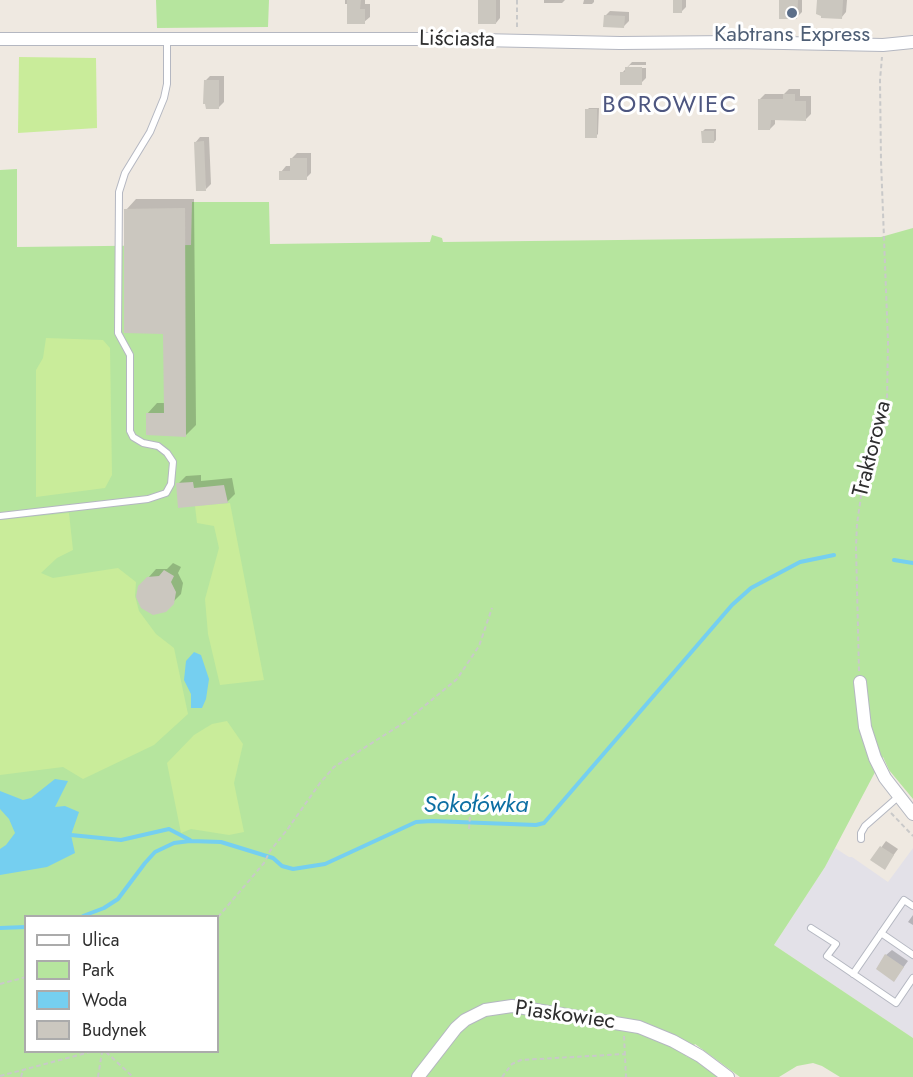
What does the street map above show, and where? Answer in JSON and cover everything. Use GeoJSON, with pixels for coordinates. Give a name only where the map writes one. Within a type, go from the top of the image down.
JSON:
{"type":"FeatureCollection","features":[{"type":"Feature","properties":{"kind":"street","name":"Liściasta"},"geometry":{"type":"LineString","coordinates":[[0,39],[305,39],[871,45],[913,42]]}},
{"type":"Feature","properties":{"kind":"street"},"geometry":{"type":"LineString","coordinates":[[860,682],[862,712],[869,743],[885,778],[913,814]]}},
{"type":"Feature","properties":{"kind":"street","name":"Piaskowiec"},"geometry":{"type":"LineString","coordinates":[[418,1077],[456,1028],[465,1020],[485,1010],[512,1006],[639,1027],[673,1041],[728,1077]]}},
{"type":"Feature","properties":{"kind":"lane"},"geometry":{"type":"LineString","coordinates":[[0,516],[148,499],[166,493],[171,483],[173,462],[168,453],[158,446],[143,443],[133,437],[130,431],[130,355],[118,333],[119,192],[125,173],[150,132],[164,98],[167,84],[167,40]]}},
{"type":"Feature","properties":{"kind":"lane"},"geometry":{"type":"LineString","coordinates":[[861,839],[865,826],[898,797]]}},
{"type":"Feature","properties":{"kind":"lane"},"geometry":{"type":"LineString","coordinates":[[853,974],[904,900],[913,906]]}},
{"type":"Feature","properties":{"kind":"lane"},"geometry":{"type":"LineString","coordinates":[[811,928],[836,944],[827,957],[896,1003],[913,978]]}},
{"type":"Feature","properties":{"kind":"lane"},"geometry":{"type":"LineString","coordinates":[[881,933],[913,955]]}},
{"type":"Feature","properties":{"kind":"path"},"geometry":{"type":"LineString","coordinates":[[517,0],[518,41]]}},
{"type":"Feature","properties":{"kind":"path","name":"Traktorowa"},"geometry":{"type":"LineString","coordinates":[[860,682],[857,524],[865,468],[882,427],[887,400],[888,342],[882,213],[881,70]]}},
{"type":"Feature","properties":{"kind":"path"},"geometry":{"type":"LineString","coordinates":[[219,916],[264,864],[270,851],[334,767],[405,722],[457,679],[479,646],[492,608]]}},
{"type":"Feature","properties":{"kind":"path"},"geometry":{"type":"LineString","coordinates":[[885,807],[913,836]]}},
{"type":"Feature","properties":{"kind":"path"},"geometry":{"type":"LineString","coordinates":[[469,829],[471,816]]}},
{"type":"Feature","properties":{"kind":"path"},"geometry":{"type":"LineString","coordinates":[[0,984],[24,978]]}},
{"type":"Feature","properties":{"kind":"path"},"geometry":{"type":"LineString","coordinates":[[624,1032],[626,1077]]}},
{"type":"Feature","properties":{"kind":"path"},"geometry":{"type":"LineString","coordinates":[[0,1076],[86,1053]]}},
{"type":"Feature","properties":{"kind":"path"},"geometry":{"type":"LineString","coordinates":[[98,1077],[104,1053]]}},
{"type":"Feature","properties":{"kind":"path"},"geometry":{"type":"LineString","coordinates":[[105,1053],[133,1077]]}},
{"type":"Feature","properties":{"kind":"path"},"geometry":{"type":"LineString","coordinates":[[502,1077],[512,1064],[521,1059],[625,1054]]}},
{"type":"Feature","properties":{"kind":"path"},"geometry":{"type":"LineString","coordinates":[[21,1077],[23,1070]]}},
{"type":"Feature","properties":{"kind":"shaded area"},"geometry":{"type":"Polygon","coordinates":[[[835,848],[888,882],[913,848],[913,1038],[774,945],[835,848]]]}},
{"type":"Feature","properties":{"kind":"green space"},"geometry":{"type":"Polygon","coordinates":[[[156,0],[269,0],[268,27],[157,28],[156,0]]]}},
{"type":"Feature","properties":{"kind":"green space"},"geometry":{"type":"Polygon","coordinates":[[[19,57],[96,58],[97,128],[18,133],[19,57]]]}},
{"type":"Feature","properties":{"kind":"green space"},"geometry":{"type":"Polygon","coordinates":[[[17,169],[17,247],[191,245],[192,202],[269,202],[270,244],[430,242],[432,235],[442,238],[443,242],[881,237],[913,228],[913,799],[889,770],[883,757],[825,867],[774,945],[913,1038],[913,1077],[840,1077],[813,1063],[797,1066],[779,1077],[740,1077],[695,1044],[686,1056],[702,1063],[720,1077],[0,1077],[0,170],[17,169]]]}},
{"type":"Feature","properties":{"kind":"green space"},"geometry":{"type":"Polygon","coordinates":[[[46,338],[103,340],[110,348],[112,475],[105,488],[36,497],[36,370],[43,358],[46,338]]]}},
{"type":"Feature","properties":{"kind":"green space"},"geometry":{"type":"Polygon","coordinates":[[[230,503],[264,680],[220,685],[208,634],[205,599],[219,548],[214,526],[197,523],[195,506],[230,503]]]}},
{"type":"Feature","properties":{"kind":"green space"},"geometry":{"type":"Polygon","coordinates":[[[69,513],[73,550],[57,558],[41,573],[53,578],[118,568],[136,582],[135,596],[139,611],[156,634],[174,648],[188,714],[154,745],[83,779],[63,767],[0,775],[0,520],[69,513]]]}},
{"type":"Feature","properties":{"kind":"green space"},"geometry":{"type":"Polygon","coordinates":[[[227,721],[243,744],[234,783],[244,832],[229,835],[191,829],[181,833],[167,763],[194,735],[212,724],[227,721]]]}},
{"type":"Feature","properties":{"kind":"water"},"geometry":{"type":"Polygon","coordinates":[[[194,652],[201,655],[209,679],[202,708],[191,708],[191,694],[184,680],[186,661],[194,652]]]}},
{"type":"Feature","properties":{"kind":"water"},"geometry":{"type":"Polygon","coordinates":[[[55,779],[68,781],[55,807],[65,806],[79,812],[71,835],[75,853],[47,867],[0,875],[0,849],[15,833],[9,819],[0,809],[0,791],[23,800],[31,798],[55,779]]]}},
{"type":"Feature","properties":{"kind":"building"},"geometry":{"type":"Polygon","coordinates":[[[347,0],[361,0],[360,9],[365,9],[365,24],[347,24],[347,0]]]}},
{"type":"Feature","properties":{"kind":"building"},"geometry":{"type":"Polygon","coordinates":[[[478,0],[496,0],[496,24],[478,24],[478,0]]]}},
{"type":"Feature","properties":{"kind":"building"},"geometry":{"type":"Polygon","coordinates":[[[673,0],[682,0],[682,13],[673,13],[673,0]]]}},
{"type":"Feature","properties":{"kind":"building"},"geometry":{"type":"Polygon","coordinates":[[[779,0],[798,0],[797,19],[779,19],[779,0]]]}},
{"type":"Feature","properties":{"kind":"building"},"geometry":{"type":"Polygon","coordinates":[[[817,0],[843,0],[842,19],[821,18],[816,14],[817,0]]]}},
{"type":"Feature","properties":{"kind":"building"},"geometry":{"type":"Polygon","coordinates":[[[604,15],[625,16],[624,28],[603,27],[604,15]]]}},
{"type":"Feature","properties":{"kind":"building"},"geometry":{"type":"Polygon","coordinates":[[[625,67],[642,67],[642,85],[620,85],[620,72],[625,72],[625,67]]]}},
{"type":"Feature","properties":{"kind":"building"},"geometry":{"type":"Polygon","coordinates":[[[204,80],[219,80],[219,109],[206,109],[203,104],[204,80]]]}},
{"type":"Feature","properties":{"kind":"building"},"geometry":{"type":"Polygon","coordinates":[[[783,94],[795,94],[795,101],[806,101],[806,121],[771,120],[770,130],[758,130],[758,99],[783,99],[783,94]]]}},
{"type":"Feature","properties":{"kind":"building"},"geometry":{"type":"Polygon","coordinates":[[[585,109],[597,109],[597,138],[585,138],[585,109]]]}},
{"type":"Feature","properties":{"kind":"building"},"geometry":{"type":"Polygon","coordinates":[[[701,131],[714,131],[714,143],[702,143],[701,131]]]}},
{"type":"Feature","properties":{"kind":"building"},"geometry":{"type":"Polygon","coordinates":[[[204,141],[206,191],[196,191],[194,142],[204,141]]]}},
{"type":"Feature","properties":{"kind":"building"},"geometry":{"type":"Polygon","coordinates":[[[290,158],[307,158],[307,180],[279,180],[279,171],[290,171],[290,158]]]}},
{"type":"Feature","properties":{"kind":"building"},"geometry":{"type":"Polygon","coordinates":[[[185,208],[186,437],[146,435],[146,413],[164,413],[163,334],[124,333],[124,209],[185,208]]]}},
{"type":"Feature","properties":{"kind":"building"},"geometry":{"type":"Polygon","coordinates":[[[193,482],[194,488],[224,485],[228,503],[178,508],[176,483],[193,482]]]}},
{"type":"Feature","properties":{"kind":"building"},"geometry":{"type":"Polygon","coordinates":[[[164,570],[174,576],[171,582],[176,592],[174,604],[166,612],[153,615],[141,608],[136,597],[138,586],[147,577],[159,576],[164,570]]]}},
{"type":"Feature","properties":{"kind":"building"},"geometry":{"type":"Polygon","coordinates":[[[880,846],[894,855],[885,870],[870,860],[880,846]]]}},
{"type":"Feature","properties":{"kind":"building"},"geometry":{"type":"Polygon","coordinates":[[[885,954],[904,967],[894,982],[876,969],[885,954]]]}},
{"type":"Feature","properties":{"kind":"waterway","name":"Sokołówka"},"geometry":{"type":"LineString","coordinates":[[86,915],[104,908],[118,899],[155,852],[174,843],[221,842],[273,858],[282,866],[293,869],[325,864],[416,822],[536,825],[544,823],[732,605],[751,588],[800,562],[834,555]]}},
{"type":"Feature","properties":{"kind":"waterway","name":"Sokołówka"},"geometry":{"type":"LineString","coordinates":[[894,560],[913,563]]}},
{"type":"Feature","properties":{"kind":"waterway"},"geometry":{"type":"LineString","coordinates":[[71,835],[121,840],[169,829],[190,840]]}},
{"type":"Feature","properties":{"kind":"waterway","name":"Sokołówka"},"geometry":{"type":"LineString","coordinates":[[0,928],[24,927]]}},
{"type":"Feature","properties":{"kind":"place","name":"Kabtrans Express"},"geometry":{"type":"Point","coordinates":[792,13]}},
{"type":"Feature","properties":{"kind":"district","name":"BOROWIEC"},"geometry":{"type":"Point","coordinates":[670,106]}}]}
